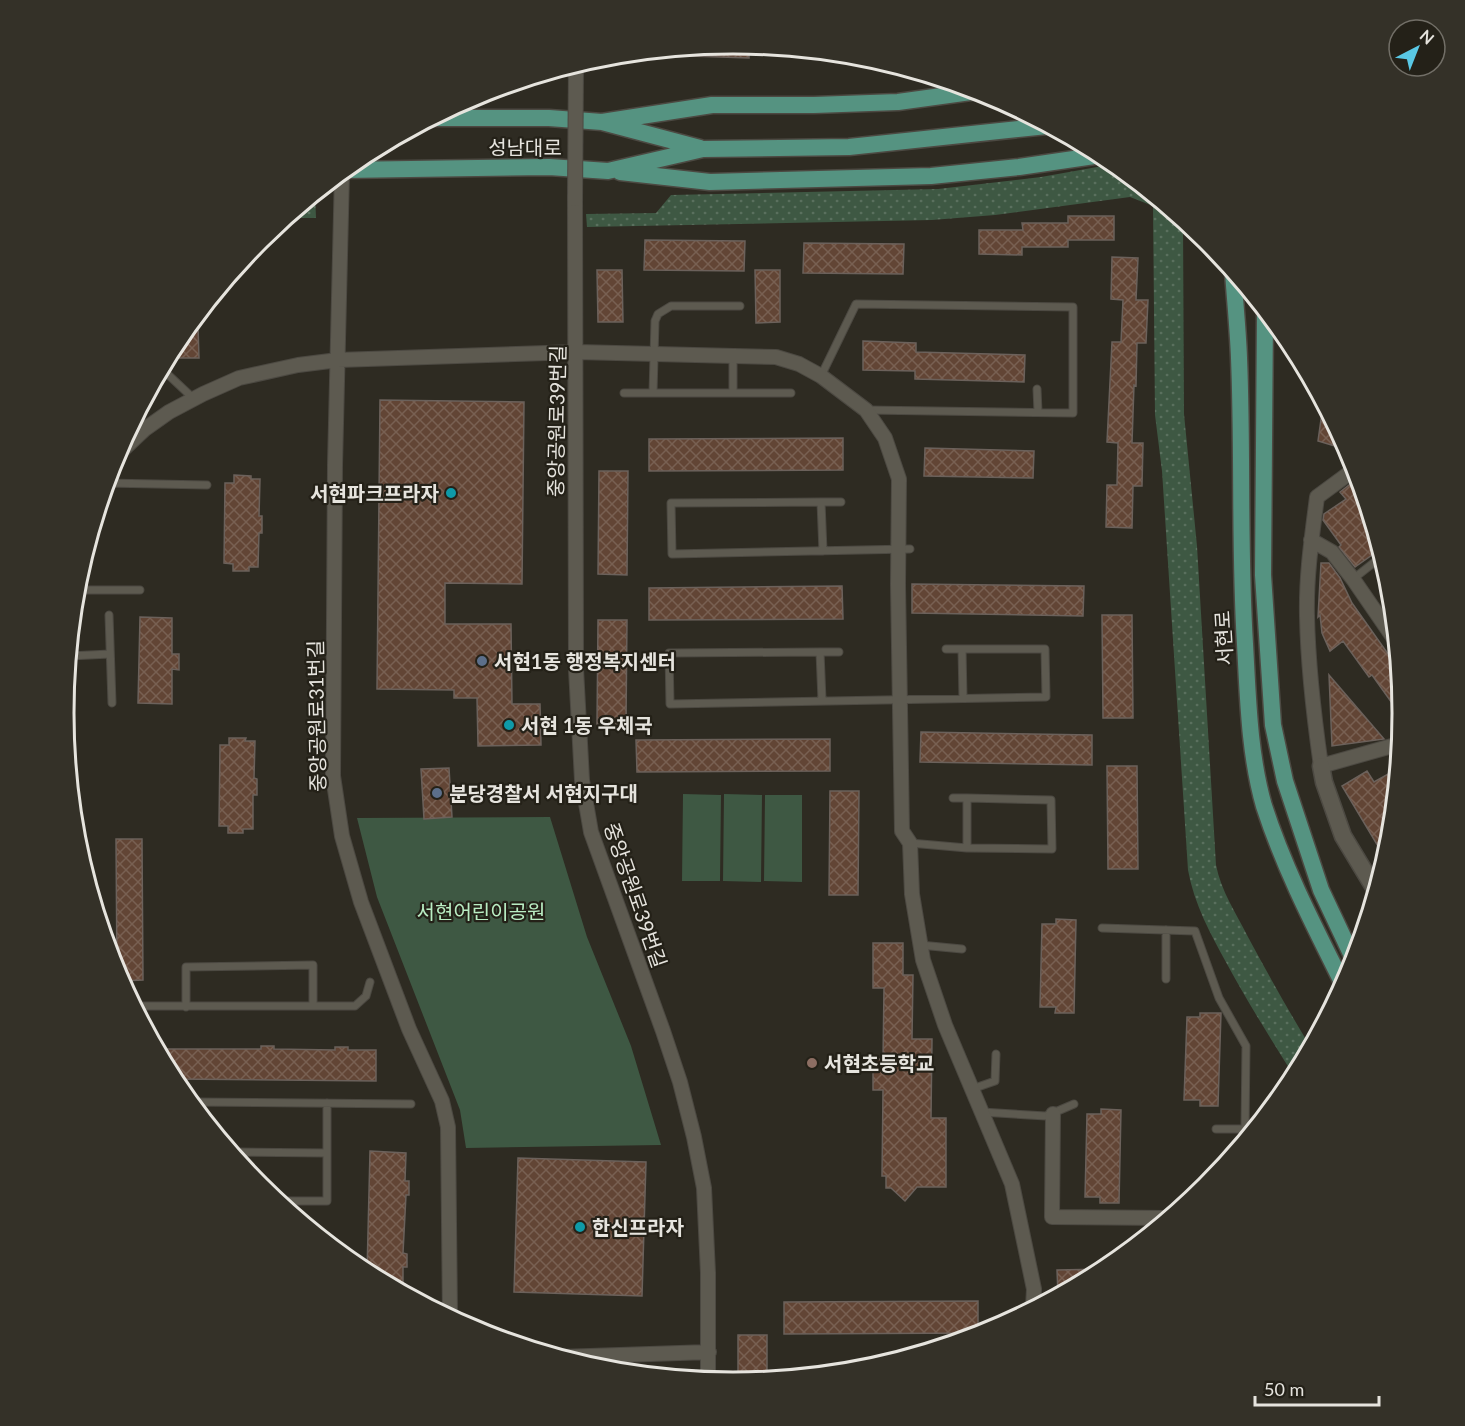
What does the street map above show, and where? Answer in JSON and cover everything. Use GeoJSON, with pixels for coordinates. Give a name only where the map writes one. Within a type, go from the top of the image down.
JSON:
{"type":"FeatureCollection","features":[{"type":"Feature","properties":{"kind":"main road"},"geometry":{"type":"LineString","coordinates":[[602,122],[712,105],[898,102],[957,94]]}},
{"type":"Feature","properties":{"kind":"main road","name":"성남대로"},"geometry":{"type":"LineString","coordinates":[[450,118],[549,118],[602,122],[703,149]]}},
{"type":"Feature","properties":{"kind":"main road","name":"성남대로"},"geometry":{"type":"LineString","coordinates":[[358,171],[549,167],[608,171],[703,149],[849,147],[1034,127]]}},
{"type":"Feature","properties":{"kind":"main road"},"geometry":{"type":"LineString","coordinates":[[608,171],[710,182],[931,176],[1018,167],[1085,156]]}},
{"type":"Feature","properties":{"kind":"main road","name":"서현로"},"geometry":{"type":"LineString","coordinates":[[1234,285],[1239,358],[1241,583],[1253,750],[1264,805],[1288,870],[1338,973]]}},
{"type":"Feature","properties":{"kind":"main road"},"geometry":{"type":"LineString","coordinates":[[1265,326],[1263,575],[1273,725],[1285,781],[1321,890],[1348,947]]}},
{"type":"Feature","properties":{"kind":"street","name":"중앙공원로39번길"},"geometry":{"type":"LineString","coordinates":[[576,73],[575,635],[582,780],[591,832],[663,1031],[680,1082],[694,1137],[704,1188],[708,1371]]}},
{"type":"Feature","properties":{"kind":"street","name":"중앙공원로31번길"},"geometry":{"type":"LineString","coordinates":[[343,182],[333,776],[342,836],[361,902],[409,1029],[442,1101],[448,1127],[450,1308]]}},
{"type":"Feature","properties":{"kind":"street"},"geometry":{"type":"LineString","coordinates":[[134,439],[169,412],[239,378],[298,365],[338,360],[577,352],[654,356],[776,357],[799,364],[821,376],[866,410],[885,438],[899,479],[904,549],[899,698],[902,831],[910,843],[912,894],[920,945],[933,993],[1012,1184],[1034,1288],[1033,1299]]}},
{"type":"Feature","properties":{"kind":"street"},"geometry":{"type":"LineString","coordinates":[[1347,475],[1317,497],[1311,540],[1307,615],[1312,692],[1324,782],[1343,836],[1370,880]]}},
{"type":"Feature","properties":{"kind":"street"},"geometry":{"type":"LineString","coordinates":[[1311,540],[1332,552],[1386,627]]}},
{"type":"Feature","properties":{"kind":"street"},"geometry":{"type":"LineString","coordinates":[[1321,766],[1390,746]]}},
{"type":"Feature","properties":{"kind":"street"},"geometry":{"type":"LineString","coordinates":[[1053,1114],[1052,1217],[1155,1218]]}},
{"type":"Feature","properties":{"kind":"street"},"geometry":{"type":"LineString","coordinates":[[590,1356],[709,1352]]}},
{"type":"Feature","properties":{"kind":"lane"},"geometry":{"type":"LineString","coordinates":[[821,376],[856,304],[1073,307],[1073,413],[866,410]]}},
{"type":"Feature","properties":{"kind":"lane"},"geometry":{"type":"LineString","coordinates":[[652,393],[655,321],[658,314],[671,306],[740,306]]}},
{"type":"Feature","properties":{"kind":"lane"},"geometry":{"type":"LineString","coordinates":[[733,357],[733,393]]}},
{"type":"Feature","properties":{"kind":"lane"},"geometry":{"type":"LineString","coordinates":[[168,374],[194,399]]}},
{"type":"Feature","properties":{"kind":"lane"},"geometry":{"type":"LineString","coordinates":[[1037,389],[1038,412]]}},
{"type":"Feature","properties":{"kind":"lane"},"geometry":{"type":"LineString","coordinates":[[624,393],[791,393]]}},
{"type":"Feature","properties":{"kind":"lane"},"geometry":{"type":"LineString","coordinates":[[115,483],[207,485]]}},
{"type":"Feature","properties":{"kind":"lane"},"geometry":{"type":"LineString","coordinates":[[822,502],[823,551]]}},
{"type":"Feature","properties":{"kind":"lane"},"geometry":{"type":"LineString","coordinates":[[841,502],[671,504],[672,554],[904,549]]}},
{"type":"Feature","properties":{"kind":"lane"},"geometry":{"type":"LineString","coordinates":[[1353,579],[1374,563]]}},
{"type":"Feature","properties":{"kind":"lane"},"geometry":{"type":"LineString","coordinates":[[85,590],[140,590]]}},
{"type":"Feature","properties":{"kind":"lane"},"geometry":{"type":"LineString","coordinates":[[109,615],[112,704]]}},
{"type":"Feature","properties":{"kind":"lane"},"geometry":{"type":"LineString","coordinates":[[839,652],[669,653],[670,704],[1046,697],[1045,649],[946,649]]}},
{"type":"Feature","properties":{"kind":"lane"},"geometry":{"type":"LineString","coordinates":[[962,649],[963,698]]}},
{"type":"Feature","properties":{"kind":"lane"},"geometry":{"type":"LineString","coordinates":[[820,652],[822,700]]}},
{"type":"Feature","properties":{"kind":"lane"},"geometry":{"type":"LineString","coordinates":[[76,656],[110,654]]}},
{"type":"Feature","properties":{"kind":"lane"},"geometry":{"type":"LineString","coordinates":[[910,843],[967,848],[1052,849],[1051,800],[953,798]]}},
{"type":"Feature","properties":{"kind":"lane"},"geometry":{"type":"LineString","coordinates":[[967,798],[967,848]]}},
{"type":"Feature","properties":{"kind":"lane"},"geometry":{"type":"LineString","coordinates":[[1102,928],[1195,931],[1219,998],[1246,1046],[1249,1122]]}},
{"type":"Feature","properties":{"kind":"lane"},"geometry":{"type":"LineString","coordinates":[[1166,930],[1166,979]]}},
{"type":"Feature","properties":{"kind":"lane"},"geometry":{"type":"LineString","coordinates":[[920,945],[962,949]]}},
{"type":"Feature","properties":{"kind":"lane"},"geometry":{"type":"LineString","coordinates":[[186,1007],[186,967],[313,965],[313,1006]]}},
{"type":"Feature","properties":{"kind":"lane"},"geometry":{"type":"LineString","coordinates":[[142,1006],[355,1006],[366,996],[370,982]]}},
{"type":"Feature","properties":{"kind":"lane"},"geometry":{"type":"LineString","coordinates":[[972,1089],[995,1081],[996,1054]]}},
{"type":"Feature","properties":{"kind":"lane"},"geometry":{"type":"LineString","coordinates":[[201,1102],[411,1104]]}},
{"type":"Feature","properties":{"kind":"lane"},"geometry":{"type":"LineString","coordinates":[[291,1201],[327,1201],[327,1103]]}},
{"type":"Feature","properties":{"kind":"lane"},"geometry":{"type":"LineString","coordinates":[[346,1103],[346,1112]]}},
{"type":"Feature","properties":{"kind":"lane"},"geometry":{"type":"LineString","coordinates":[[981,1112],[1046,1116],[1074,1104]]}},
{"type":"Feature","properties":{"kind":"lane"},"geometry":{"type":"LineString","coordinates":[[1216,1129],[1242,1130]]}},
{"type":"Feature","properties":{"kind":"lane"},"geometry":{"type":"LineString","coordinates":[[241,1152],[327,1153]]}},
{"type":"Feature","properties":{"kind":"green space"},"geometry":{"type":"Polygon","coordinates":[[[1101,166],[1153,206],[1130,197],[995,215],[932,220],[587,227],[586,214],[656,213],[671,195],[938,189],[1041,177],[1101,166]]]}},
{"type":"Feature","properties":{"kind":"green space"},"geometry":{"type":"Polygon","coordinates":[[[315,203],[316,218],[298,218],[315,203]]]}},
{"type":"Feature","properties":{"kind":"green space"},"geometry":{"type":"Polygon","coordinates":[[[1153,206],[1183,233],[1184,414],[1197,546],[1216,865],[1221,884],[1234,911],[1305,1038],[1288,1066],[1251,1007],[1215,942],[1199,907],[1188,870],[1162,471],[1155,415],[1153,206]]]}},
{"type":"Feature","properties":{"kind":"green space"},"geometry":{"type":"Polygon","coordinates":[[[683,794],[721,795],[720,881],[682,881],[683,794]]]}},
{"type":"Feature","properties":{"kind":"green space"},"geometry":{"type":"Polygon","coordinates":[[[724,794],[762,795],[761,882],[723,881],[724,794]]]}},
{"type":"Feature","properties":{"kind":"green space"},"geometry":{"type":"Polygon","coordinates":[[[765,795],[802,795],[802,882],[764,881],[765,795]]]}},
{"type":"Feature","properties":{"kind":"green space","name":"서현어린이공원"},"geometry":{"type":"Polygon","coordinates":[[[550,817],[587,937],[631,1046],[661,1145],[466,1148],[460,1110],[377,897],[357,818],[550,817]]]}},
{"type":"Feature","properties":{"kind":"building"},"geometry":{"type":"Polygon","coordinates":[[[749,54],[749,58],[690,56],[749,54]]]}},
{"type":"Feature","properties":{"kind":"building"},"geometry":{"type":"Polygon","coordinates":[[[1068,216],[1114,216],[1114,240],[1068,240],[1068,247],[1022,247],[1022,255],[979,254],[979,230],[1023,230],[1022,223],[1068,223],[1068,216]]]}},
{"type":"Feature","properties":{"kind":"building"},"geometry":{"type":"Polygon","coordinates":[[[645,240],[745,241],[744,271],[644,270],[645,240]]]}},
{"type":"Feature","properties":{"kind":"building"},"geometry":{"type":"Polygon","coordinates":[[[804,243],[904,244],[903,274],[803,273],[804,243]]]}},
{"type":"Feature","properties":{"kind":"building"},"geometry":{"type":"Polygon","coordinates":[[[1112,257],[1138,258],[1136,300],[1148,300],[1146,343],[1137,343],[1136,386],[1134,385],[1132,443],[1143,443],[1142,486],[1133,486],[1132,528],[1106,527],[1107,485],[1117,485],[1118,443],[1107,442],[1112,342],[1121,342],[1123,300],[1111,299],[1112,257]]]}},
{"type":"Feature","properties":{"kind":"building"},"geometry":{"type":"Polygon","coordinates":[[[597,270],[622,270],[623,322],[598,322],[597,270]]]}},
{"type":"Feature","properties":{"kind":"building"},"geometry":{"type":"Polygon","coordinates":[[[755,270],[780,270],[780,322],[756,323],[755,270]]]}},
{"type":"Feature","properties":{"kind":"building"},"geometry":{"type":"Polygon","coordinates":[[[198,329],[199,358],[178,358],[198,329]]]}},
{"type":"Feature","properties":{"kind":"building"},"geometry":{"type":"Polygon","coordinates":[[[863,341],[916,343],[916,352],[1025,355],[1024,382],[915,379],[915,371],[863,370],[863,341]]]}},
{"type":"Feature","properties":{"kind":"building","name":"서현파크프라자"},"geometry":{"type":"Polygon","coordinates":[[[380,400],[524,402],[522,584],[445,583],[445,624],[511,624],[512,704],[540,704],[541,745],[478,746],[477,698],[454,698],[454,690],[377,689],[380,400]]]}},
{"type":"Feature","properties":{"kind":"building"},"geometry":{"type":"Polygon","coordinates":[[[1321,417],[1334,446],[1318,441],[1321,417]]]}},
{"type":"Feature","properties":{"kind":"building"},"geometry":{"type":"Polygon","coordinates":[[[843,438],[843,470],[649,471],[649,439],[843,438]]]}},
{"type":"Feature","properties":{"kind":"building"},"geometry":{"type":"Polygon","coordinates":[[[925,448],[1034,451],[1033,478],[924,476],[925,448]]]}},
{"type":"Feature","properties":{"kind":"building"},"geometry":{"type":"Polygon","coordinates":[[[599,471],[628,471],[627,575],[598,574],[599,471]]]}},
{"type":"Feature","properties":{"kind":"building"},"geometry":{"type":"Polygon","coordinates":[[[234,475],[260,479],[259,516],[262,516],[262,533],[259,533],[258,567],[249,567],[249,571],[233,571],[233,564],[224,563],[225,483],[234,483],[234,475]]]}},
{"type":"Feature","properties":{"kind":"building"},"geometry":{"type":"Polygon","coordinates":[[[1350,484],[1372,555],[1355,567],[1339,547],[1341,545],[1323,520],[1324,514],[1346,499],[1340,492],[1350,484]]]}},
{"type":"Feature","properties":{"kind":"building"},"geometry":{"type":"Polygon","coordinates":[[[1321,563],[1329,563],[1340,578],[1352,603],[1389,655],[1392,702],[1372,675],[1369,677],[1343,641],[1330,651],[1322,633],[1320,615],[1318,617],[1321,563]]]}},
{"type":"Feature","properties":{"kind":"building"},"geometry":{"type":"Polygon","coordinates":[[[912,584],[1084,586],[1083,616],[912,613],[912,584]]]}},
{"type":"Feature","properties":{"kind":"building"},"geometry":{"type":"Polygon","coordinates":[[[842,586],[843,619],[649,620],[649,588],[842,586]]]}},
{"type":"Feature","properties":{"kind":"building"},"geometry":{"type":"Polygon","coordinates":[[[1102,615],[1132,615],[1133,718],[1103,718],[1102,615]]]}},
{"type":"Feature","properties":{"kind":"building"},"geometry":{"type":"Polygon","coordinates":[[[140,617],[172,618],[172,654],[179,654],[179,670],[172,669],[172,704],[138,703],[140,617]]]}},
{"type":"Feature","properties":{"kind":"building"},"geometry":{"type":"Polygon","coordinates":[[[598,620],[627,620],[626,724],[597,724],[598,620]]]}},
{"type":"Feature","properties":{"kind":"building"},"geometry":{"type":"Polygon","coordinates":[[[1329,675],[1384,739],[1332,746],[1329,675]]]}},
{"type":"Feature","properties":{"kind":"building"},"geometry":{"type":"Polygon","coordinates":[[[921,732],[1092,735],[1092,765],[920,762],[921,732]]]}},
{"type":"Feature","properties":{"kind":"building"},"geometry":{"type":"Polygon","coordinates":[[[229,738],[246,738],[245,741],[255,741],[254,778],[257,779],[257,795],[253,795],[253,829],[243,829],[243,833],[228,833],[228,826],[219,826],[220,745],[229,745],[229,738]]]}},
{"type":"Feature","properties":{"kind":"building"},"geometry":{"type":"Polygon","coordinates":[[[830,739],[830,771],[637,772],[636,740],[830,739]]]}},
{"type":"Feature","properties":{"kind":"building"},"geometry":{"type":"Polygon","coordinates":[[[1107,766],[1137,766],[1138,869],[1108,869],[1107,766]]]}},
{"type":"Feature","properties":{"kind":"building","name":"분당경찰서 서현지구대"},"geometry":{"type":"Polygon","coordinates":[[[449,768],[452,817],[424,819],[421,769],[449,768]]]}},
{"type":"Feature","properties":{"kind":"building"},"geometry":{"type":"Polygon","coordinates":[[[1367,771],[1374,782],[1388,774],[1378,846],[1342,786],[1367,771]]]}},
{"type":"Feature","properties":{"kind":"building"},"geometry":{"type":"Polygon","coordinates":[[[830,791],[859,791],[858,895],[829,895],[830,791]]]}},
{"type":"Feature","properties":{"kind":"building"},"geometry":{"type":"Polygon","coordinates":[[[116,839],[142,839],[143,980],[131,981],[117,947],[116,839]]]}},
{"type":"Feature","properties":{"kind":"building"},"geometry":{"type":"Polygon","coordinates":[[[1056,919],[1076,920],[1074,1013],[1055,1013],[1056,1007],[1040,1007],[1042,924],[1056,924],[1056,919]]]}},
{"type":"Feature","properties":{"kind":"building"},"geometry":{"type":"Polygon","coordinates":[[[873,943],[903,943],[903,975],[913,975],[912,1039],[932,1039],[931,1118],[946,1118],[946,1187],[917,1187],[905,1201],[891,1188],[886,1188],[886,1176],[882,1176],[883,1090],[873,1090],[873,1059],[883,1059],[884,988],[873,988],[873,943]]]}},
{"type":"Feature","properties":{"kind":"building"},"geometry":{"type":"Polygon","coordinates":[[[1200,1013],[1221,1013],[1218,1106],[1200,1106],[1200,1100],[1184,1100],[1187,1017],[1200,1017],[1200,1013]]]}},
{"type":"Feature","properties":{"kind":"building"},"geometry":{"type":"Polygon","coordinates":[[[261,1046],[274,1046],[274,1049],[335,1050],[335,1047],[348,1047],[348,1050],[376,1050],[376,1081],[185,1079],[166,1049],[261,1049],[261,1046]]]}},
{"type":"Feature","properties":{"kind":"building"},"geometry":{"type":"Polygon","coordinates":[[[1101,1109],[1121,1110],[1119,1203],[1100,1203],[1100,1197],[1085,1197],[1087,1114],[1101,1114],[1101,1109]]]}},
{"type":"Feature","properties":{"kind":"building"},"geometry":{"type":"Polygon","coordinates":[[[370,1151],[406,1153],[405,1181],[409,1181],[409,1195],[406,1195],[403,1253],[407,1254],[407,1267],[403,1267],[403,1284],[367,1262],[370,1151]]]}},
{"type":"Feature","properties":{"kind":"building","name":"한신프라자"},"geometry":{"type":"Polygon","coordinates":[[[518,1158],[646,1162],[642,1296],[514,1292],[518,1158]]]}},
{"type":"Feature","properties":{"kind":"building"},"geometry":{"type":"Polygon","coordinates":[[[1085,1269],[1058,1286],[1057,1270],[1085,1269]]]}},
{"type":"Feature","properties":{"kind":"building"},"geometry":{"type":"Polygon","coordinates":[[[978,1301],[978,1325],[955,1333],[784,1334],[784,1302],[978,1301]]]}},
{"type":"Feature","properties":{"kind":"building"},"geometry":{"type":"Polygon","coordinates":[[[738,1335],[767,1335],[767,1371],[738,1372],[738,1335]]]}},
{"type":"Feature","properties":{"kind":"place","name":"서현파크프라자"},"geometry":{"type":"Point","coordinates":[451,493]}},
{"type":"Feature","properties":{"kind":"place","name":"서현1동 행정복지센터"},"geometry":{"type":"Point","coordinates":[482,661]}},
{"type":"Feature","properties":{"kind":"place","name":"서현 1동 우체국"},"geometry":{"type":"Point","coordinates":[509,725]}},
{"type":"Feature","properties":{"kind":"place","name":"분당경찰서 서현지구대"},"geometry":{"type":"Point","coordinates":[437,793]}},
{"type":"Feature","properties":{"kind":"place","name":"서현초등학교"},"geometry":{"type":"Point","coordinates":[812,1063]}},
{"type":"Feature","properties":{"kind":"place","name":"한신프라자"},"geometry":{"type":"Point","coordinates":[580,1227]}}]}
